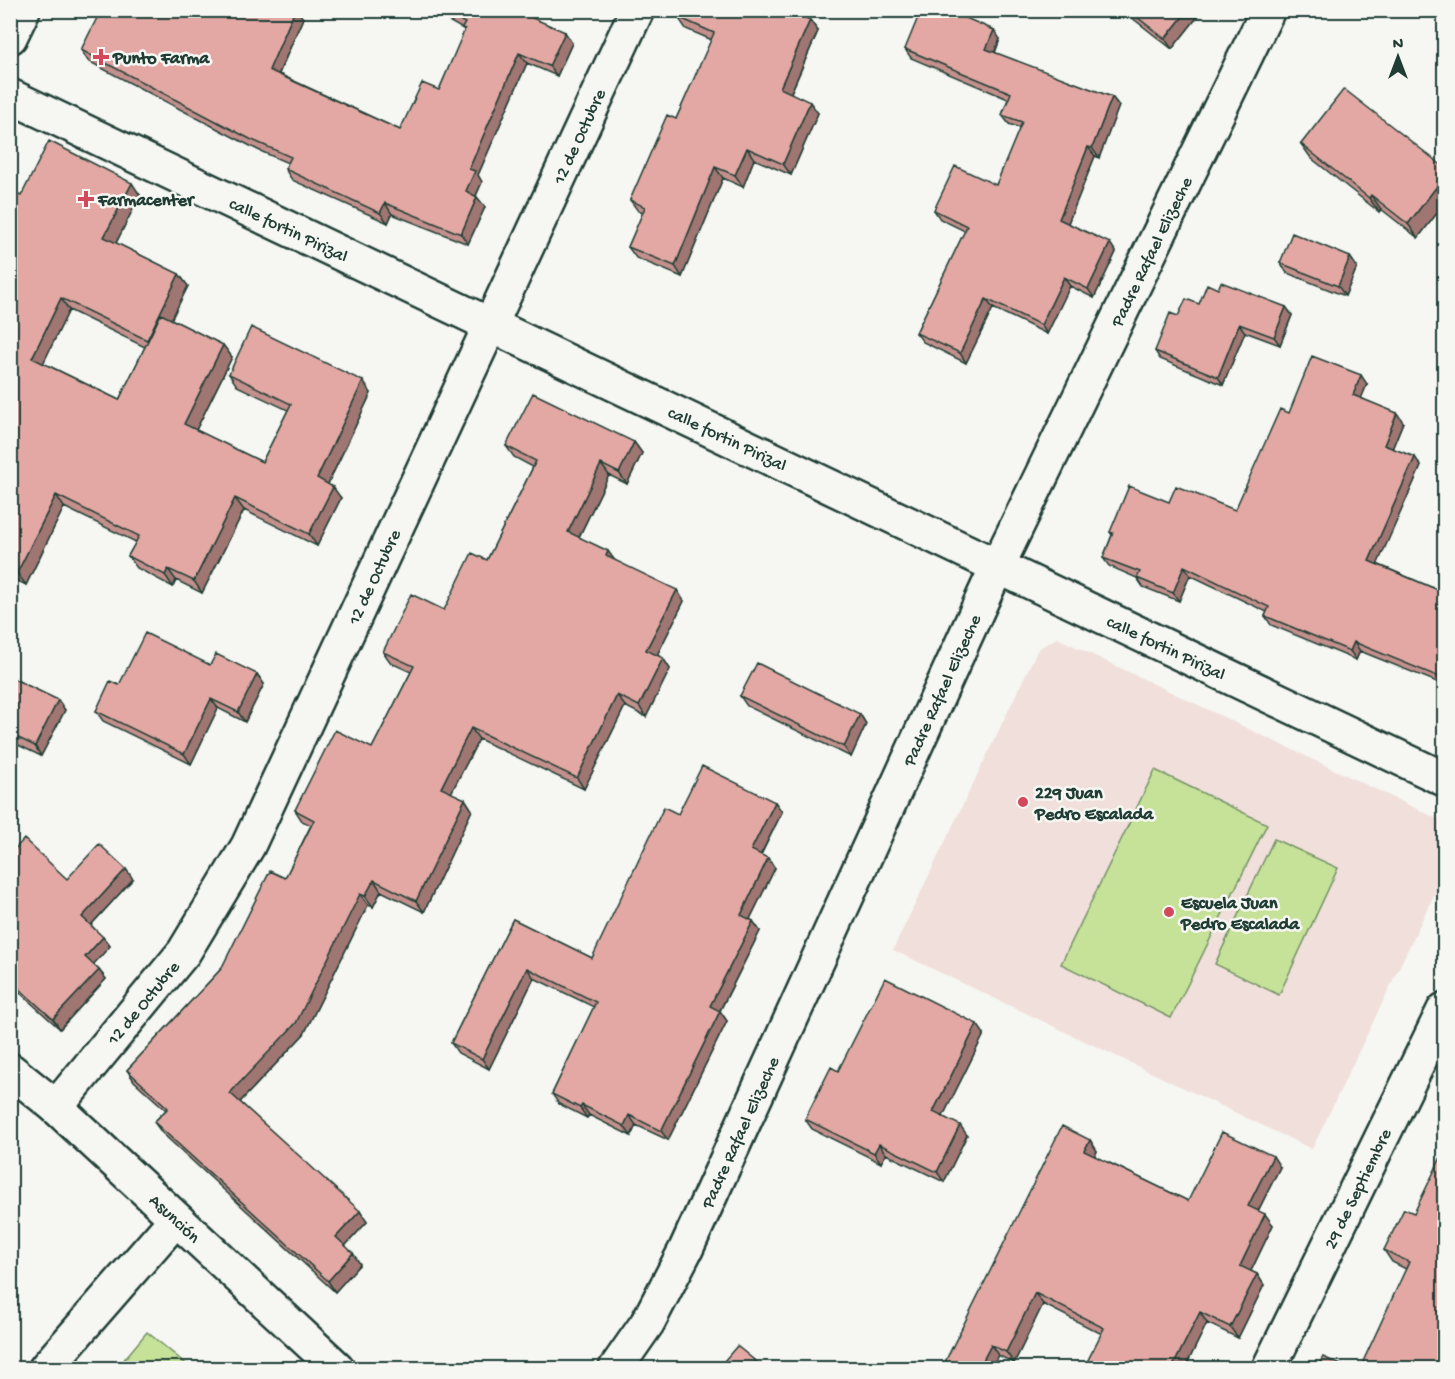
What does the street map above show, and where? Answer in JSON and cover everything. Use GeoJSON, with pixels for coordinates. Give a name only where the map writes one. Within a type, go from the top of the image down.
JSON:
{"type":"FeatureCollection","features":[{"type":"Feature","properties":{"kind":"street"},"geometry":{"type":"LineString","coordinates":[[10,37],[23,10]]}},
{"type":"Feature","properties":{"kind":"street","name":"12 de Octubre"},"geometry":{"type":"LineString","coordinates":[[56,1107],[184,952],[248,846],[637,10]]}},
{"type":"Feature","properties":{"kind":"street","name":"Padre Rafael Elizeche"},"geometry":{"type":"LineString","coordinates":[[616,1368],[648,1322],[686,1249],[997,567],[1268,10]]}},
{"type":"Feature","properties":{"kind":"street","name":"calle fortin Pirizal"},"geometry":{"type":"LineString","coordinates":[[10,96],[1444,779]]}},
{"type":"Feature","properties":{"kind":"street","name":"29 de Septiembre"},"geometry":{"type":"LineString","coordinates":[[1269,1368],[1444,1010]]}},
{"type":"Feature","properties":{"kind":"street","name":"Asunción"},"geometry":{"type":"LineString","coordinates":[[10,1070],[56,1107],[175,1220],[337,1368]]}},
{"type":"Feature","properties":{"kind":"street"},"geometry":{"type":"LineString","coordinates":[[46,1368],[175,1220]]}},
{"type":"Feature","properties":{"kind":"shaded area","name":"Escuela Juan Pedro Escalada"},"geometry":{"type":"Polygon","coordinates":[[[1057,638],[1440,820],[1444,838],[1444,874],[1312,1149],[893,950],[1038,649],[1057,638]]]}},
{"type":"Feature","properties":{"kind":"green space"},"geometry":{"type":"Polygon","coordinates":[[[1155,770],[1267,824],[1171,1018],[1061,964],[1155,770]]]}},
{"type":"Feature","properties":{"kind":"green space"},"geometry":{"type":"Polygon","coordinates":[[[1274,839],[1338,868],[1279,995],[1215,964],[1274,839]]]}},
{"type":"Feature","properties":{"kind":"green space"},"geometry":{"type":"Polygon","coordinates":[[[147,1332],[191,1368],[117,1368],[147,1332]]]}},
{"type":"Feature","properties":{"kind":"building"},"geometry":{"type":"Polygon","coordinates":[[[101,10],[295,10],[269,70],[400,130],[422,83],[439,90],[465,29],[462,28],[465,23],[441,10],[514,10],[565,32],[549,66],[519,53],[469,169],[475,171],[466,191],[477,197],[461,234],[385,203],[380,213],[285,169],[291,157],[250,139],[81,50],[101,10]]]}},
{"type":"Feature","properties":{"kind":"building"},"geometry":{"type":"Polygon","coordinates":[[[681,10],[790,10],[810,20],[780,88],[810,102],[783,164],[747,148],[735,175],[715,167],[675,266],[628,247],[645,207],[630,200],[667,115],[676,119],[714,33],[678,17],[681,10]]]}},
{"type":"Feature","properties":{"kind":"building"},"geometry":{"type":"Polygon","coordinates":[[[921,10],[947,10],[994,30],[986,49],[1112,97],[1092,148],[1088,147],[1059,219],[1110,243],[1088,289],[1064,277],[1041,325],[986,299],[960,353],[916,333],[967,226],[934,210],[955,166],[996,185],[1022,122],[1002,115],[1011,93],[905,49],[921,10]]]}},
{"type":"Feature","properties":{"kind":"building"},"geometry":{"type":"Polygon","coordinates":[[[1128,10],[1188,10],[1165,39],[1128,10]]]}},
{"type":"Feature","properties":{"kind":"building"},"geometry":{"type":"Polygon","coordinates":[[[1344,89],[1444,167],[1444,177],[1408,224],[1371,195],[1369,198],[1301,144],[1344,89]]]}},
{"type":"Feature","properties":{"kind":"building"},"geometry":{"type":"Polygon","coordinates":[[[49,141],[132,183],[104,237],[179,274],[147,340],[61,298],[32,358],[119,400],[161,314],[223,345],[184,424],[262,462],[291,404],[229,374],[251,327],[363,381],[317,478],[333,487],[309,534],[235,498],[194,581],[168,569],[165,575],[128,556],[139,536],[56,495],[17,573],[10,569],[10,191],[21,196],[49,141]]]}},
{"type":"Feature","properties":{"kind":"building"},"geometry":{"type":"Polygon","coordinates":[[[1292,233],[1350,257],[1338,286],[1280,263],[1292,233]]]}},
{"type":"Feature","properties":{"kind":"building"},"geometry":{"type":"Polygon","coordinates":[[[1221,282],[1286,307],[1274,337],[1239,324],[1218,377],[1155,351],[1170,313],[1178,316],[1186,299],[1199,304],[1207,284],[1218,289],[1221,282]]]}},
{"type":"Feature","properties":{"kind":"building"},"geometry":{"type":"Polygon","coordinates":[[[1312,356],[1361,375],[1353,395],[1397,413],[1384,445],[1415,457],[1369,561],[1438,590],[1444,585],[1444,679],[1354,642],[1350,651],[1265,616],[1269,607],[1184,566],[1173,593],[1137,578],[1140,572],[1103,558],[1113,533],[1110,532],[1129,486],[1169,502],[1176,486],[1235,510],[1280,409],[1289,413],[1312,356]]]}},
{"type":"Feature","properties":{"kind":"building"},"geometry":{"type":"Polygon","coordinates":[[[533,393],[634,442],[619,473],[601,464],[568,532],[608,551],[606,556],[677,590],[646,650],[663,658],[639,706],[617,695],[577,778],[471,728],[441,788],[465,799],[416,901],[374,880],[365,896],[360,894],[296,1023],[230,1093],[360,1211],[336,1237],[353,1253],[328,1281],[154,1122],[168,1108],[127,1070],[221,969],[270,871],[285,878],[314,820],[295,810],[335,730],[372,748],[414,666],[383,652],[411,594],[444,610],[472,553],[487,560],[536,461],[506,446],[533,393]]]}},
{"type":"Feature","properties":{"kind":"building"},"geometry":{"type":"Polygon","coordinates":[[[145,633],[210,665],[216,654],[257,674],[238,712],[211,699],[184,754],[96,711],[110,681],[119,685],[145,633]]]}},
{"type":"Feature","properties":{"kind":"building"},"geometry":{"type":"Polygon","coordinates":[[[757,663],[860,714],[844,747],[740,696],[757,663]]]}},
{"type":"Feature","properties":{"kind":"building"},"geometry":{"type":"Polygon","coordinates":[[[10,677],[58,700],[35,746],[10,734],[10,677]]]}},
{"type":"Feature","properties":{"kind":"building"},"geometry":{"type":"Polygon","coordinates":[[[702,766],[775,802],[751,850],[768,858],[741,915],[753,921],[710,1006],[720,1011],[661,1131],[629,1115],[624,1126],[582,1105],[580,1108],[552,1094],[596,1002],[527,968],[482,1059],[451,1043],[513,919],[592,958],[664,807],[678,814],[702,766]]]}},
{"type":"Feature","properties":{"kind":"building"},"geometry":{"type":"Polygon","coordinates":[[[24,839],[67,879],[99,844],[126,869],[82,917],[103,937],[85,957],[99,970],[53,1019],[13,983],[10,986],[10,854],[24,839]]]}},
{"type":"Feature","properties":{"kind":"building"},"geometry":{"type":"Polygon","coordinates":[[[885,978],[977,1024],[933,1112],[960,1125],[937,1172],[879,1144],[874,1153],[805,1119],[831,1067],[838,1071],[885,978]]]}},
{"type":"Feature","properties":{"kind":"building"},"geometry":{"type":"Polygon","coordinates":[[[1062,1126],[1090,1140],[1084,1151],[1188,1201],[1222,1132],[1273,1156],[1248,1206],[1265,1214],[1240,1266],[1257,1274],[1230,1327],[1200,1312],[1172,1368],[1084,1368],[1104,1328],[1035,1293],[1006,1352],[991,1345],[979,1368],[942,1368],[1062,1126]]]}},
{"type":"Feature","properties":{"kind":"building"},"geometry":{"type":"Polygon","coordinates":[[[1444,1151],[1444,1368],[1360,1368],[1409,1262],[1384,1250],[1404,1209],[1414,1213],[1444,1151]]]}},
{"type":"Feature","properties":{"kind":"building"},"geometry":{"type":"Polygon","coordinates":[[[737,1346],[764,1368],[718,1368],[737,1346]]]}},
{"type":"Feature","properties":{"kind":"building"},"geometry":{"type":"Polygon","coordinates":[[[1323,1357],[1348,1368],[1317,1368],[1323,1357]]]}},
{"type":"Feature","properties":{"kind":"place","name":"Punto Farma"},"geometry":{"type":"Point","coordinates":[101,57]}},
{"type":"Feature","properties":{"kind":"place","name":"Farmacenter"},"geometry":{"type":"Point","coordinates":[86,199]}},
{"type":"Feature","properties":{"kind":"place","name":"229 Juan Pedro Escalada"},"geometry":{"type":"Point","coordinates":[1023,802]}},
{"type":"Feature","properties":{"kind":"place","name":"Escuela Juan Pedro Escalada"},"geometry":{"type":"Point","coordinates":[1169,912]}}]}
